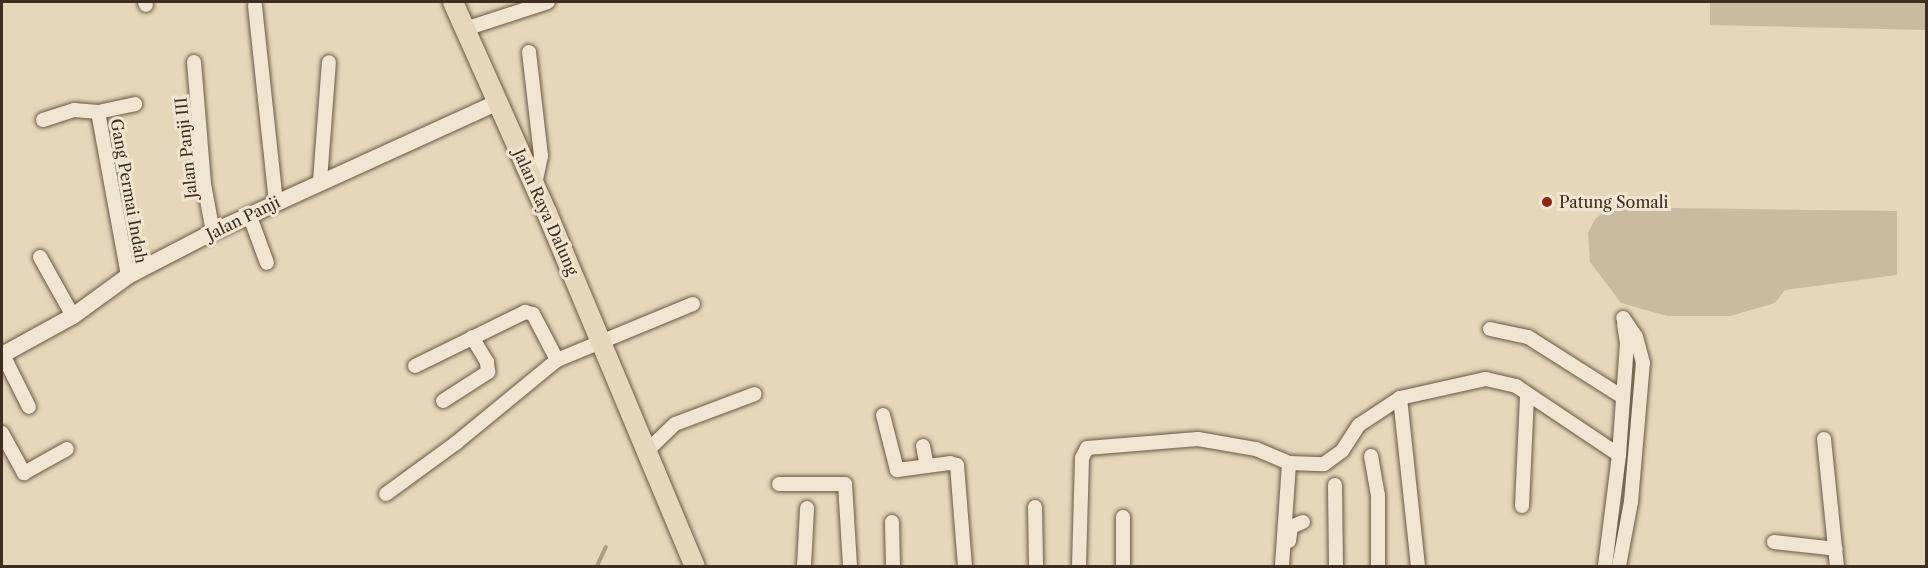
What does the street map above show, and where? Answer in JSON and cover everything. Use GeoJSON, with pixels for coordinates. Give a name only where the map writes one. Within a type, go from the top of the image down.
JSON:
{"type":"FeatureCollection","features":[{"type":"Feature","properties":{"kind":"main road","name":"Jalan Raya Dalung"},"geometry":{"type":"LineString","coordinates":[[453,2],[602,342],[695,567]]}},
{"type":"Feature","properties":{"kind":"street"},"geometry":{"type":"LineString","coordinates":[[465,29],[548,2]]}},
{"type":"Feature","properties":{"kind":"street"},"geometry":{"type":"LineString","coordinates":[[255,6],[276,201]]}},
{"type":"Feature","properties":{"kind":"street"},"geometry":{"type":"LineString","coordinates":[[529,52],[541,156],[535,186]]}},
{"type":"Feature","properties":{"kind":"street","name":"Jalan Panji III"},"geometry":{"type":"LineString","coordinates":[[194,62],[204,183],[213,232]]}},
{"type":"Feature","properties":{"kind":"street"},"geometry":{"type":"LineString","coordinates":[[320,181],[329,62]]}},
{"type":"Feature","properties":{"kind":"street","name":"Jalan Panji"},"geometry":{"type":"LineString","coordinates":[[2,355],[73,316],[128,276],[213,232],[276,201],[496,103]]}},
{"type":"Feature","properties":{"kind":"street"},"geometry":{"type":"LineString","coordinates":[[43,120],[74,110],[98,112],[135,104]]}},
{"type":"Feature","properties":{"kind":"street","name":"Gang Permai Indah"},"geometry":{"type":"LineString","coordinates":[[98,112],[128,276]]}},
{"type":"Feature","properties":{"kind":"street"},"geometry":{"type":"LineString","coordinates":[[249,214],[267,263]]}},
{"type":"Feature","properties":{"kind":"street"},"geometry":{"type":"LineString","coordinates":[[40,257],[73,316]]}},
{"type":"Feature","properties":{"kind":"street"},"geometry":{"type":"LineString","coordinates":[[386,494],[456,443],[557,360],[693,304]]}},
{"type":"Feature","properties":{"kind":"street"},"geometry":{"type":"LineString","coordinates":[[415,366],[472,337],[530,312],[557,360]]}},
{"type":"Feature","properties":{"kind":"street"},"geometry":{"type":"LineString","coordinates":[[1605,567],[1619,455],[1621,396],[1627,343],[1623,318],[1636,337],[1643,363],[1631,502],[1619,567]]}},
{"type":"Feature","properties":{"kind":"street"},"geometry":{"type":"LineString","coordinates":[[1490,329],[1528,337],[1621,396]]}},
{"type":"Feature","properties":{"kind":"street"},"geometry":{"type":"LineString","coordinates":[[442,401],[488,372],[487,362],[472,337]]}},
{"type":"Feature","properties":{"kind":"street"},"geometry":{"type":"LineString","coordinates":[[2,355],[29,407]]}},
{"type":"Feature","properties":{"kind":"street"},"geometry":{"type":"LineString","coordinates":[[1079,567],[1082,458],[1087,448],[1198,439],[1256,449],[1289,464],[1324,464],[1332,460],[1359,425],[1400,398],[1486,380],[1503,381],[1619,455]]}},
{"type":"Feature","properties":{"kind":"street"},"geometry":{"type":"LineString","coordinates":[[648,450],[675,424],[755,394]]}},
{"type":"Feature","properties":{"kind":"street"},"geometry":{"type":"LineString","coordinates":[[1521,506],[1527,396]]}},
{"type":"Feature","properties":{"kind":"street"},"geometry":{"type":"LineString","coordinates":[[1400,398],[1418,567]]}},
{"type":"Feature","properties":{"kind":"street"},"geometry":{"type":"LineString","coordinates":[[884,415],[897,470],[957,465],[965,567]]}},
{"type":"Feature","properties":{"kind":"street"},"geometry":{"type":"LineString","coordinates":[[1620,429],[1637,431]]}},
{"type":"Feature","properties":{"kind":"street"},"geometry":{"type":"LineString","coordinates":[[2,433],[24,473],[67,449]]}},
{"type":"Feature","properties":{"kind":"street"},"geometry":{"type":"LineString","coordinates":[[1824,439],[1837,567]]}},
{"type":"Feature","properties":{"kind":"street"},"geometry":{"type":"LineString","coordinates":[[923,446],[927,466]]}},
{"type":"Feature","properties":{"kind":"street"},"geometry":{"type":"LineString","coordinates":[[1371,456],[1378,495],[1378,567]]}},
{"type":"Feature","properties":{"kind":"street"},"geometry":{"type":"LineString","coordinates":[[1282,567],[1289,464]]}},
{"type":"Feature","properties":{"kind":"street"},"geometry":{"type":"LineString","coordinates":[[779,484],[845,483],[850,567]]}},
{"type":"Feature","properties":{"kind":"street"},"geometry":{"type":"LineString","coordinates":[[1335,486],[1336,567]]}},
{"type":"Feature","properties":{"kind":"street"},"geometry":{"type":"LineString","coordinates":[[1613,500],[1631,502]]}},
{"type":"Feature","properties":{"kind":"street"},"geometry":{"type":"LineString","coordinates":[[1035,507],[1036,567]]}},
{"type":"Feature","properties":{"kind":"street"},"geometry":{"type":"LineString","coordinates":[[804,567],[807,508]]}},
{"type":"Feature","properties":{"kind":"street"},"geometry":{"type":"LineString","coordinates":[[1123,517],[1123,567]]}},
{"type":"Feature","properties":{"kind":"street"},"geometry":{"type":"LineString","coordinates":[[892,522],[893,567]]}},
{"type":"Feature","properties":{"kind":"street"},"geometry":{"type":"LineString","coordinates":[[1288,567],[1290,528],[1303,522]]}},
{"type":"Feature","properties":{"kind":"street"},"geometry":{"type":"LineString","coordinates":[[1774,542],[1836,549]]}},
{"type":"Feature","properties":{"kind":"shaded area"},"geometry":{"type":"Polygon","coordinates":[[[1710,2],[1926,2],[1926,30],[1710,25],[1710,2]]]}},
{"type":"Feature","properties":{"kind":"shaded area"},"geometry":{"type":"Polygon","coordinates":[[[1608,209],[1897,211],[1897,275],[1785,290],[1775,303],[1730,316],[1667,316],[1621,303],[1590,262],[1588,233],[1595,219],[1608,209]]]}},
{"type":"Feature","properties":{"kind":"waterway"},"geometry":{"type":"LineString","coordinates":[[597,566],[606,547]]}},
{"type":"Feature","properties":{"kind":"place","name":"Patung Somali"},"geometry":{"type":"Point","coordinates":[1547,202]}}]}
